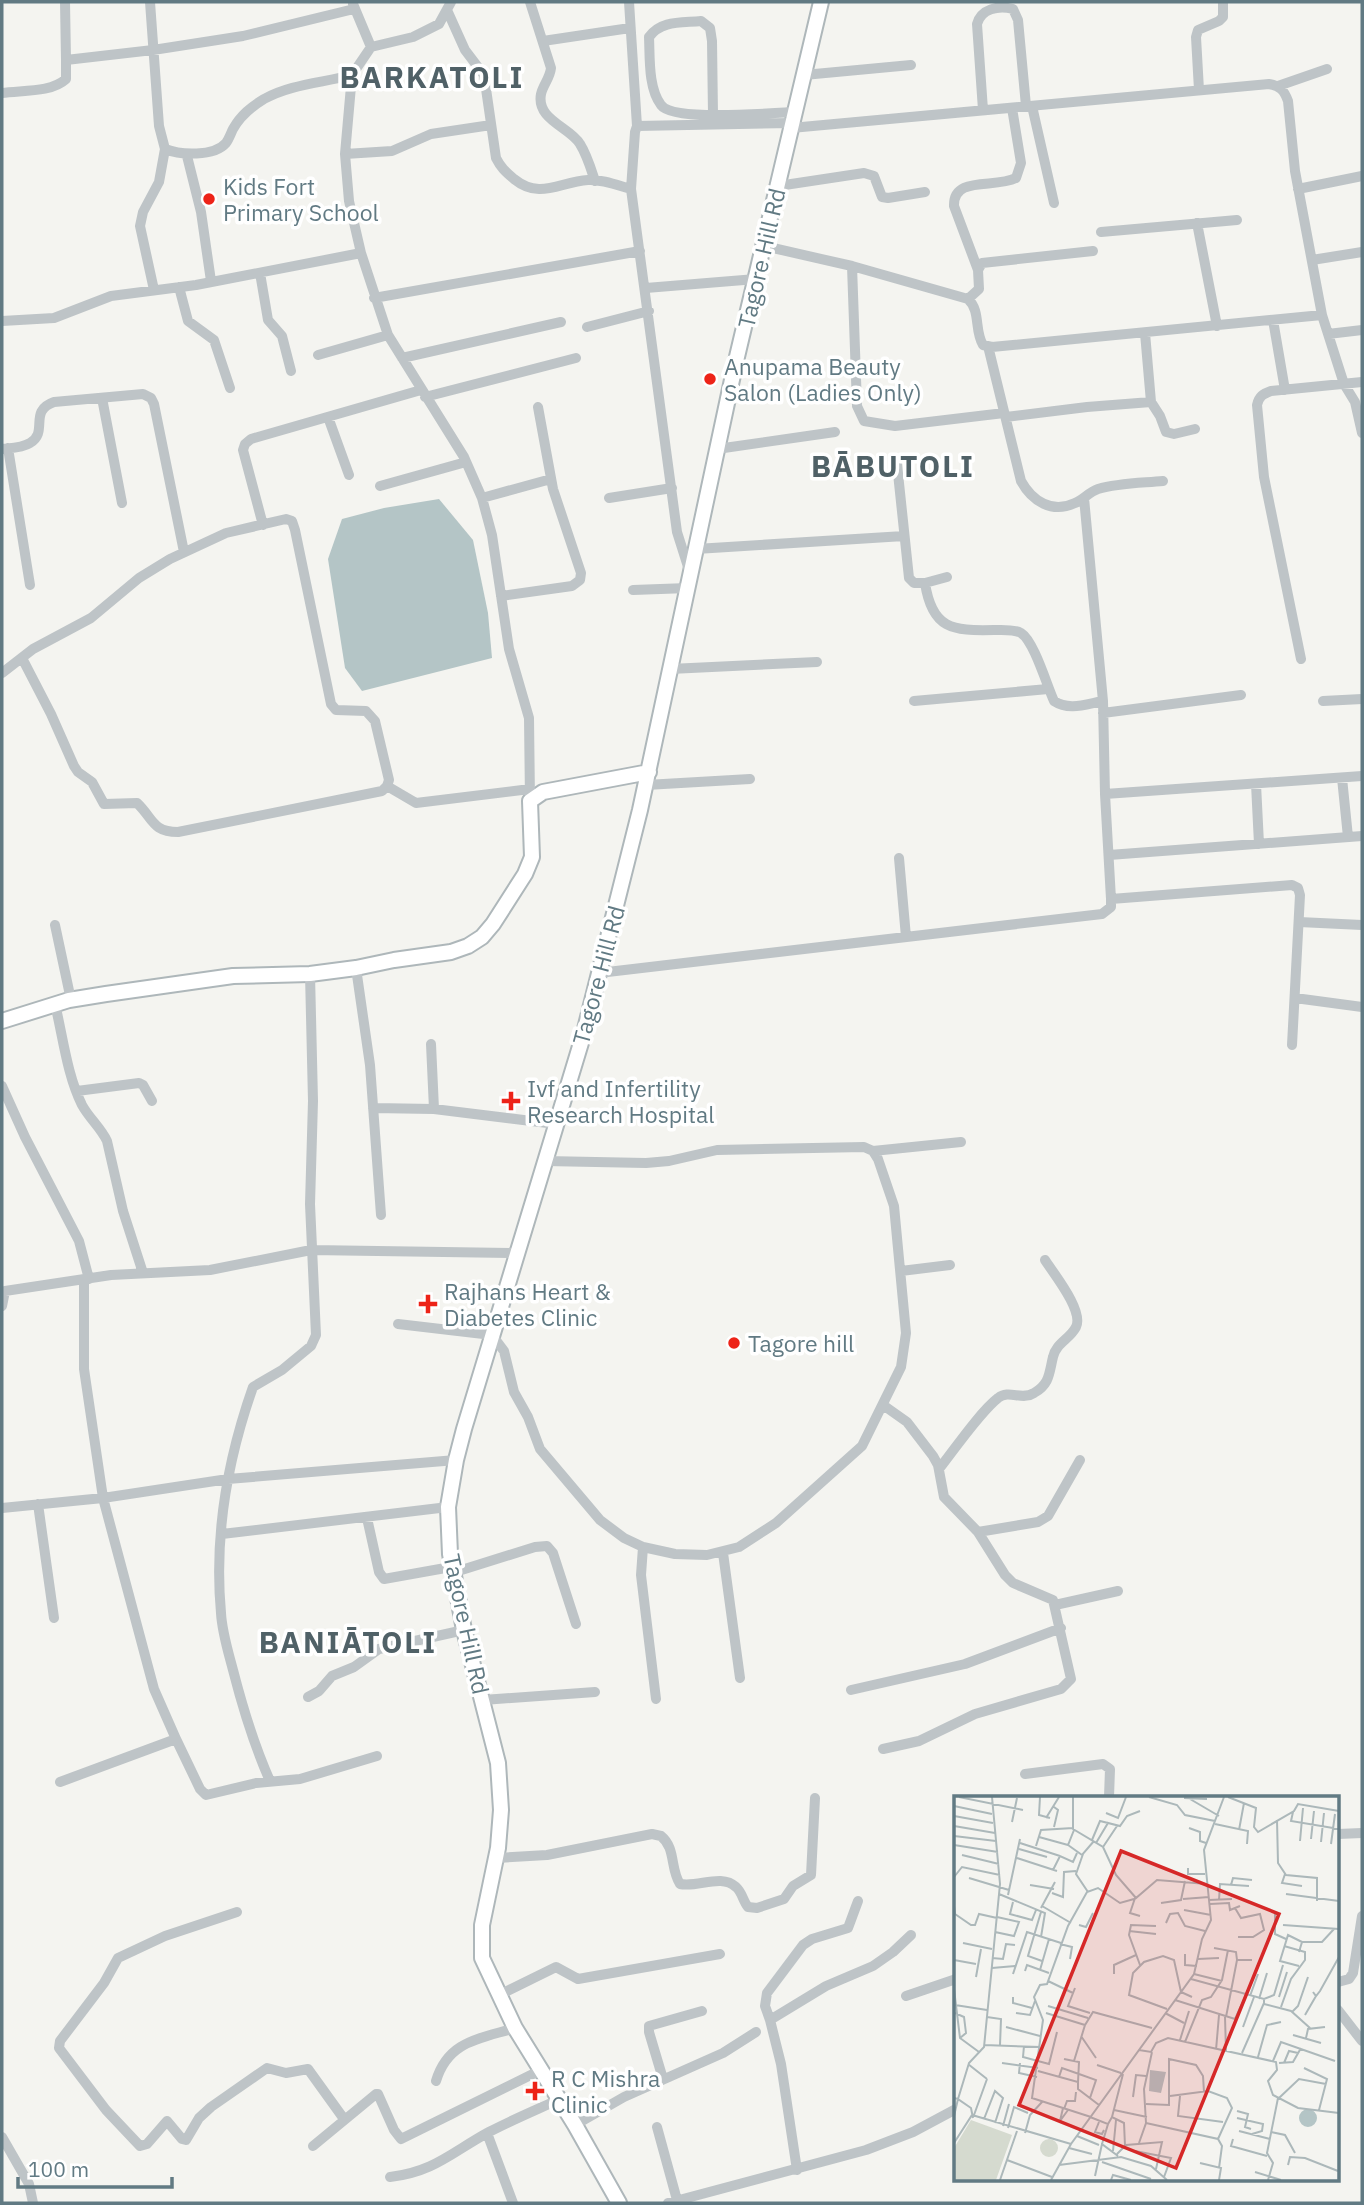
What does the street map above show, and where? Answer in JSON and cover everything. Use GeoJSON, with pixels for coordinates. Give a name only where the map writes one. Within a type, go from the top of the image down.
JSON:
{"type":"FeatureCollection","features":[{"type":"Feature","properties":{"kind":"main road","name":"Tagore Hill Rd"},"geometry":{"type":"LineString","coordinates":[[619,2203],[515,2028],[482,1958],[482,1925],[497,1858],[500,1789],[498,1763],[464,1630],[452,1570],[448,1507],[456,1460],[584,1033],[599,973],[647,779],[717,449],[821,2]]}},
{"type":"Feature","properties":{"kind":"main road"},"geometry":{"type":"LineString","coordinates":[[2,1021],[71,1000],[233,976],[310,974],[451,953],[482,937],[493,924],[529,865],[532,857],[530,795],[647,779]]}},
{"type":"Feature","properties":{"kind":"street"},"geometry":{"type":"LineString","coordinates":[[2,93],[51,87],[66,79],[65,2]]}},
{"type":"Feature","properties":{"kind":"street"},"geometry":{"type":"LineString","coordinates":[[150,2],[159,125],[165,149],[159,182],[142,212],[140,226],[154,290]]}},
{"type":"Feature","properties":{"kind":"street"},"geometry":{"type":"LineString","coordinates":[[530,2],[551,68],[550,77],[541,93],[542,104],[546,114],[574,136],[581,146],[595,181]]}},
{"type":"Feature","properties":{"kind":"street"},"geometry":{"type":"LineString","coordinates":[[629,2],[638,126],[635,132],[631,189],[677,532],[689,581],[633,590]]}},
{"type":"Feature","properties":{"kind":"street"},"geometry":{"type":"LineString","coordinates":[[1199,90],[1196,37],[1198,30],[1223,17],[1223,2]]}},
{"type":"Feature","properties":{"kind":"street"},"geometry":{"type":"LineString","coordinates":[[66,60],[243,36],[353,5],[371,47]]}},
{"type":"Feature","properties":{"kind":"street"},"geometry":{"type":"LineString","coordinates":[[387,786],[416,803],[530,795],[528,718],[509,649],[492,535],[482,498],[466,462],[388,335],[374,298],[349,201],[345,154],[352,75],[371,47],[428,31],[439,24],[449,6]]}},
{"type":"Feature","properties":{"kind":"street"},"geometry":{"type":"LineString","coordinates":[[449,6],[465,50],[484,75],[493,145],[501,168],[523,187],[533,190],[595,181],[631,189]]}},
{"type":"Feature","properties":{"kind":"street"},"geometry":{"type":"LineString","coordinates":[[983,110],[977,24],[979,16],[984,12],[1013,9],[1018,19],[1029,106],[1054,203]]}},
{"type":"Feature","properties":{"kind":"street"},"geometry":{"type":"LineString","coordinates":[[713,115],[710,28],[701,21],[664,24],[649,37],[654,90],[662,107],[687,116],[713,115],[792,121]]}},
{"type":"Feature","properties":{"kind":"street"},"geometry":{"type":"LineString","coordinates":[[543,41],[630,28]]}},
{"type":"Feature","properties":{"kind":"street"},"geometry":{"type":"LineString","coordinates":[[804,75],[911,65]]}},
{"type":"Feature","properties":{"kind":"street"},"geometry":{"type":"LineString","coordinates":[[1278,86],[1326,69]]}},
{"type":"Feature","properties":{"kind":"street"},"geometry":{"type":"LineString","coordinates":[[165,149],[187,156],[222,147],[240,118],[264,99],[296,86],[352,75]]}},
{"type":"Feature","properties":{"kind":"street"},"geometry":{"type":"LineString","coordinates":[[638,126],[792,121],[983,110],[1269,83],[1278,86],[1285,92],[1288,100],[1298,189],[1322,315],[1344,384],[1354,402],[1362,432]]}},
{"type":"Feature","properties":{"kind":"street"},"geometry":{"type":"LineString","coordinates":[[968,299],[979,289],[978,270],[954,206],[954,196],[958,190],[967,187],[1009,182],[1016,178],[1021,163],[1012,108]]}},
{"type":"Feature","properties":{"kind":"street"},"geometry":{"type":"LineString","coordinates":[[345,154],[392,151],[431,134],[491,125]]}},
{"type":"Feature","properties":{"kind":"street"},"geometry":{"type":"LineString","coordinates":[[187,156],[201,212],[211,281]]}},
{"type":"Feature","properties":{"kind":"street"},"geometry":{"type":"LineString","coordinates":[[778,186],[870,173],[874,176],[882,197],[925,192]]}},
{"type":"Feature","properties":{"kind":"street"},"geometry":{"type":"LineString","coordinates":[[1298,189],[1362,176]]}},
{"type":"Feature","properties":{"kind":"street"},"geometry":{"type":"LineString","coordinates":[[1101,232],[1237,220]]}},
{"type":"Feature","properties":{"kind":"street"},"geometry":{"type":"LineString","coordinates":[[1197,223],[1217,326]]}},
{"type":"Feature","properties":{"kind":"street"},"geometry":{"type":"LineString","coordinates":[[764,246],[852,266],[968,299],[976,310],[978,336],[983,345],[988,346],[1322,315]]}},
{"type":"Feature","properties":{"kind":"street"},"geometry":{"type":"LineString","coordinates":[[374,298],[640,251]]}},
{"type":"Feature","properties":{"kind":"street"},"geometry":{"type":"LineString","coordinates":[[978,270],[982,263],[989,261],[1093,251]]}},
{"type":"Feature","properties":{"kind":"street"},"geometry":{"type":"LineString","coordinates":[[1312,260],[1362,252]]}},
{"type":"Feature","properties":{"kind":"street"},"geometry":{"type":"LineString","coordinates":[[2,321],[54,318],[67,315],[103,298],[179,287],[361,253]]}},
{"type":"Feature","properties":{"kind":"street"},"geometry":{"type":"LineString","coordinates":[[852,266],[858,406],[864,421],[895,426],[1151,402]]}},
{"type":"Feature","properties":{"kind":"street"},"geometry":{"type":"LineString","coordinates":[[260,272],[268,320],[282,336],[291,372]]}},
{"type":"Feature","properties":{"kind":"street"},"geometry":{"type":"LineString","coordinates":[[646,289],[756,279]]}},
{"type":"Feature","properties":{"kind":"street"},"geometry":{"type":"LineString","coordinates":[[179,287],[188,321],[214,340],[230,388]]}},
{"type":"Feature","properties":{"kind":"street"},"geometry":{"type":"LineString","coordinates":[[587,327],[649,311]]}},
{"type":"Feature","properties":{"kind":"street"},"geometry":{"type":"LineString","coordinates":[[1273,320],[1285,390]]}},
{"type":"Feature","properties":{"kind":"street"},"geometry":{"type":"LineString","coordinates":[[402,358],[561,322]]}},
{"type":"Feature","properties":{"kind":"street"},"geometry":{"type":"LineString","coordinates":[[1328,334],[1362,330]]}},
{"type":"Feature","properties":{"kind":"street"},"geometry":{"type":"LineString","coordinates":[[1145,333],[1151,402],[1166,432],[1174,434],[1195,429]]}},
{"type":"Feature","properties":{"kind":"street"},"geometry":{"type":"LineString","coordinates":[[318,355],[388,335]]}},
{"type":"Feature","properties":{"kind":"street"},"geometry":{"type":"LineString","coordinates":[[988,346],[1021,481],[1028,494],[1039,503],[1065,507],[1097,489],[1163,481]]}},
{"type":"Feature","properties":{"kind":"street"},"geometry":{"type":"LineString","coordinates":[[263,525],[243,450],[251,439],[328,417],[576,358]]}},
{"type":"Feature","properties":{"kind":"street"},"geometry":{"type":"LineString","coordinates":[[1301,659],[1264,477],[1257,405],[1264,394],[1362,382]]}},
{"type":"Feature","properties":{"kind":"street"},"geometry":{"type":"LineString","coordinates":[[30,585],[5,449],[34,441],[38,435],[40,414],[46,405],[54,402],[143,394],[154,404],[184,552]]}},
{"type":"Feature","properties":{"kind":"street"},"geometry":{"type":"LineString","coordinates":[[102,398],[122,503]]}},
{"type":"Feature","properties":{"kind":"street"},"geometry":{"type":"LineString","coordinates":[[501,596],[572,586],[580,580],[551,479],[538,407]]}},
{"type":"Feature","properties":{"kind":"street"},"geometry":{"type":"LineString","coordinates":[[328,417],[349,475]]}},
{"type":"Feature","properties":{"kind":"street"},"geometry":{"type":"LineString","coordinates":[[717,449],[835,432]]}},
{"type":"Feature","properties":{"kind":"street"},"geometry":{"type":"LineString","coordinates":[[380,486],[466,462]]}},
{"type":"Feature","properties":{"kind":"street"},"geometry":{"type":"LineString","coordinates":[[897,464],[909,578],[914,583],[947,578]]}},
{"type":"Feature","properties":{"kind":"street"},"geometry":{"type":"LineString","coordinates":[[482,498],[551,479]]}},
{"type":"Feature","properties":{"kind":"street"},"geometry":{"type":"LineString","coordinates":[[609,498],[672,488]]}},
{"type":"Feature","properties":{"kind":"street"},"geometry":{"type":"LineString","coordinates":[[599,973],[1092,917],[1111,907],[1103,701],[1084,498]]}},
{"type":"Feature","properties":{"kind":"street"},"geometry":{"type":"LineString","coordinates":[[2,673],[33,649],[91,618],[139,578],[184,552],[226,533],[280,519],[292,522],[327,695],[337,710],[366,711],[371,714],[389,780],[387,786],[382,791],[369,794],[178,832],[164,831],[153,823],[137,803],[104,804],[92,782],[76,770],[22,658]]}},
{"type":"Feature","properties":{"kind":"street"},"geometry":{"type":"LineString","coordinates":[[696,549],[904,536]]}},
{"type":"Feature","properties":{"kind":"street"},"geometry":{"type":"LineString","coordinates":[[925,583],[928,603],[942,622],[970,631],[1010,630],[1022,633],[1029,642],[1054,701],[1061,706],[1071,707],[1103,701]]}},
{"type":"Feature","properties":{"kind":"street"},"geometry":{"type":"LineString","coordinates":[[670,669],[817,662]]}},
{"type":"Feature","properties":{"kind":"street"},"geometry":{"type":"LineString","coordinates":[[914,701],[1048,689]]}},
{"type":"Feature","properties":{"kind":"street"},"geometry":{"type":"LineString","coordinates":[[1102,713],[1241,695]]}},
{"type":"Feature","properties":{"kind":"street"},"geometry":{"type":"LineString","coordinates":[[1323,701],[1362,699]]}},
{"type":"Feature","properties":{"kind":"street"},"geometry":{"type":"LineString","coordinates":[[1105,794],[1362,776]]}},
{"type":"Feature","properties":{"kind":"street"},"geometry":{"type":"LineString","coordinates":[[1342,778],[1348,837]]}},
{"type":"Feature","properties":{"kind":"street"},"geometry":{"type":"LineString","coordinates":[[647,779],[750,779]]}},
{"type":"Feature","properties":{"kind":"street"},"geometry":{"type":"LineString","coordinates":[[1256,784],[1259,844]]}},
{"type":"Feature","properties":{"kind":"street"},"geometry":{"type":"LineString","coordinates":[[1109,855],[1362,836]]}},
{"type":"Feature","properties":{"kind":"street"},"geometry":{"type":"LineString","coordinates":[[899,858],[906,937]]}},
{"type":"Feature","properties":{"kind":"street"},"geometry":{"type":"LineString","coordinates":[[1111,899],[1292,885],[1298,888],[1300,895],[1293,1045]]}},
{"type":"Feature","properties":{"kind":"street"},"geometry":{"type":"LineString","coordinates":[[1299,922],[1362,925]]}},
{"type":"Feature","properties":{"kind":"street"},"geometry":{"type":"LineString","coordinates":[[55,925],[71,1000]]}},
{"type":"Feature","properties":{"kind":"street"},"geometry":{"type":"LineString","coordinates":[[356,968],[367,1040],[381,1215]]}},
{"type":"Feature","properties":{"kind":"street"},"geometry":{"type":"LineString","coordinates":[[270,1781],[250,1735],[225,1640],[221,1613],[222,1534],[228,1479],[253,1387],[276,1376],[313,1342],[316,1331],[311,1250],[313,1101],[310,974]]}},
{"type":"Feature","properties":{"kind":"street"},"geometry":{"type":"LineString","coordinates":[[1295,998],[1362,1007]]}},
{"type":"Feature","properties":{"kind":"street"},"geometry":{"type":"LineString","coordinates":[[55,1004],[77,1091],[86,1111],[107,1141],[123,1211],[143,1273]]}},
{"type":"Feature","properties":{"kind":"street"},"geometry":{"type":"LineString","coordinates":[[431,1044],[434,1108]]}},
{"type":"Feature","properties":{"kind":"street"},"geometry":{"type":"LineString","coordinates":[[77,1091],[139,1083],[152,1101]]}},
{"type":"Feature","properties":{"kind":"street"},"geometry":{"type":"LineString","coordinates":[[2,1086],[79,1241],[86,1279],[84,1369],[103,1498],[154,1689],[204,1794],[270,1781],[300,1779],[377,1755]]}},
{"type":"Feature","properties":{"kind":"street"},"geometry":{"type":"LineString","coordinates":[[373,1108],[434,1108],[556,1124]]}},
{"type":"Feature","properties":{"kind":"street"},"geometry":{"type":"LineString","coordinates":[[545,1161],[646,1163],[669,1161],[717,1150],[864,1147],[873,1151],[961,1142]]}},
{"type":"Feature","properties":{"kind":"street"},"geometry":{"type":"LineString","coordinates":[[398,1324],[492,1335],[504,1351],[514,1392],[540,1449],[600,1520],[624,1538],[643,1547],[675,1554],[707,1555],[740,1547],[762,1533],[862,1446],[901,1367],[906,1333],[894,1206],[884,1171],[873,1151]]}},
{"type":"Feature","properties":{"kind":"street"},"geometry":{"type":"LineString","coordinates":[[2,1306],[4,1291],[111,1275],[209,1270],[311,1250],[518,1253]]}},
{"type":"Feature","properties":{"kind":"street"},"geometry":{"type":"LineString","coordinates":[[939,1469],[995,1400],[1008,1394],[1033,1394],[1044,1386],[1051,1373],[1056,1349],[1077,1326],[1074,1305],[1045,1260]]}},
{"type":"Feature","properties":{"kind":"street"},"geometry":{"type":"LineString","coordinates":[[901,1271],[950,1265]]}},
{"type":"Feature","properties":{"kind":"street"},"geometry":{"type":"LineString","coordinates":[[883,1405],[907,1422],[933,1456],[939,1469],[944,1497],[949,1505],[978,1532],[1013,1583],[1048,1596],[1055,1605],[1071,1671],[1068,1685],[1061,1689],[975,1714],[919,1741],[883,1749]]}},
{"type":"Feature","properties":{"kind":"street"},"geometry":{"type":"LineString","coordinates":[[2,1508],[103,1498],[228,1479],[456,1460]]}},
{"type":"Feature","properties":{"kind":"street"},"geometry":{"type":"LineString","coordinates":[[978,1532],[1038,1522],[1048,1517],[1080,1460]]}},
{"type":"Feature","properties":{"kind":"street"},"geometry":{"type":"LineString","coordinates":[[38,1504],[54,1618]]}},
{"type":"Feature","properties":{"kind":"street"},"geometry":{"type":"LineString","coordinates":[[222,1534],[448,1507]]}},
{"type":"Feature","properties":{"kind":"street"},"geometry":{"type":"LineString","coordinates":[[367,1518],[379,1572],[384,1579],[452,1570],[535,1546],[547,1546],[553,1553],[576,1624]]}},
{"type":"Feature","properties":{"kind":"street"},"geometry":{"type":"LineString","coordinates":[[643,1547],[641,1575],[656,1699]]}},
{"type":"Feature","properties":{"kind":"street"},"geometry":{"type":"LineString","coordinates":[[723,1553],[740,1678]]}},
{"type":"Feature","properties":{"kind":"street"},"geometry":{"type":"LineString","coordinates":[[1055,1605],[1118,1591]]}},
{"type":"Feature","properties":{"kind":"street"},"geometry":{"type":"LineString","coordinates":[[851,1690],[965,1664],[1061,1628]]}},
{"type":"Feature","properties":{"kind":"street"},"geometry":{"type":"LineString","coordinates":[[308,1697],[319,1691],[332,1676],[359,1664],[379,1649],[464,1630]]}},
{"type":"Feature","properties":{"kind":"street"},"geometry":{"type":"LineString","coordinates":[[483,1700],[595,1692]]}},
{"type":"Feature","properties":{"kind":"street"},"geometry":{"type":"LineString","coordinates":[[60,1782],[176,1739]]}},
{"type":"Feature","properties":{"kind":"street"},"geometry":{"type":"LineString","coordinates":[[1024,1773],[1103,1764],[1110,1769],[1109,1796]]}},
{"type":"Feature","properties":{"kind":"street"},"geometry":{"type":"LineString","coordinates":[[497,1858],[547,1855],[652,1835],[661,1836],[670,1847],[680,1884],[718,1880],[728,1882],[735,1886],[748,1907],[757,1908],[784,1899],[793,1886],[811,1875],[815,1798]]}},
{"type":"Feature","properties":{"kind":"street"},"geometry":{"type":"LineString","coordinates":[[1340,1834],[1362,1833]]}},
{"type":"Feature","properties":{"kind":"street"},"geometry":{"type":"LineString","coordinates":[[797,2170],[781,2064],[765,2006],[767,1993],[807,1941],[848,1928],[858,1901]]}},
{"type":"Feature","properties":{"kind":"street"},"geometry":{"type":"LineString","coordinates":[[237,1912],[165,1936],[118,1958],[104,1983],[60,2041],[59,2048],[106,2110],[141,2146],[167,2121],[182,2139],[186,2140],[200,2118],[211,2107],[267,2068],[286,2073],[308,2069],[344,2119]]}},
{"type":"Feature","properties":{"kind":"street"},"geometry":{"type":"LineString","coordinates":[[1340,1981],[1349,1979],[1353,1973],[1362,1916]]}},
{"type":"Feature","properties":{"kind":"street"},"geometry":{"type":"LineString","coordinates":[[770,2020],[826,1986],[873,1966],[911,1935]]}},
{"type":"Feature","properties":{"kind":"street"},"geometry":{"type":"LineString","coordinates":[[499,1995],[556,1967],[578,1979],[720,1954]]}},
{"type":"Feature","properties":{"kind":"street"},"geometry":{"type":"LineString","coordinates":[[906,1996],[954,1980]]}},
{"type":"Feature","properties":{"kind":"street"},"geometry":{"type":"LineString","coordinates":[[663,2079],[649,2026],[702,2011]]}},
{"type":"Feature","properties":{"kind":"street"},"geometry":{"type":"LineString","coordinates":[[1340,2013],[1362,2041]]}},
{"type":"Feature","properties":{"kind":"street"},"geometry":{"type":"LineString","coordinates":[[436,2081],[440,2068],[459,2047],[515,2028]]}},
{"type":"Feature","properties":{"kind":"street"},"geometry":{"type":"LineString","coordinates":[[575,2125],[663,2079],[723,2053],[755,2032]]}},
{"type":"Feature","properties":{"kind":"street"},"geometry":{"type":"LineString","coordinates":[[313,2146],[377,2094],[401,2139],[541,2070]]}},
{"type":"Feature","properties":{"kind":"street"},"geometry":{"type":"LineString","coordinates":[[390,2177],[412,2175],[427,2169],[487,2133],[559,2099]]}},
{"type":"Feature","properties":{"kind":"street"},"geometry":{"type":"LineString","coordinates":[[657,2127],[673,2202],[797,2170],[900,2137],[954,2110]]}},
{"type":"Feature","properties":{"kind":"street"},"geometry":{"type":"LineString","coordinates":[[487,2133],[513,2203]]}},
{"type":"Feature","properties":{"kind":"street"},"geometry":{"type":"LineString","coordinates":[[2,2137],[29,2184],[33,2203]]}},
{"type":"Feature","properties":{"kind":"shaded area"},"geometry":{"type":"Polygon","coordinates":[[[439,499],[473,540],[488,613],[492,658],[362,691],[345,668],[328,559],[342,519],[384,508],[439,499]]]}},
{"type":"Feature","properties":{"kind":"place","name":"Kids Fort Primary School"},"geometry":{"type":"Point","coordinates":[209,199]}},
{"type":"Feature","properties":{"kind":"place","name":"Anupama Beauty Salon (Ladies Only)"},"geometry":{"type":"Point","coordinates":[710,379]}},
{"type":"Feature","properties":{"kind":"place","name":"Ivf and Infertility Research Hospital"},"geometry":{"type":"Point","coordinates":[511,1101]}},
{"type":"Feature","properties":{"kind":"place","name":"Rajhans Heart & Diabetes Clinic"},"geometry":{"type":"Point","coordinates":[428,1304]}},
{"type":"Feature","properties":{"kind":"place","name":"Tagore hill"},"geometry":{"type":"Point","coordinates":[734,1343]}},
{"type":"Feature","properties":{"kind":"place","name":"R C Mishra Clinic"},"geometry":{"type":"Point","coordinates":[535,2091]}},
{"type":"Feature","properties":{"kind":"district","name":"BARKATOLI"},"geometry":{"type":"Point","coordinates":[432,76]}},
{"type":"Feature","properties":{"kind":"district","name":"BĀBUTOLI"},"geometry":{"type":"Point","coordinates":[893,465]}},
{"type":"Feature","properties":{"kind":"district","name":"BANIĀTOLI"},"geometry":{"type":"Point","coordinates":[348,1641]}}]}
